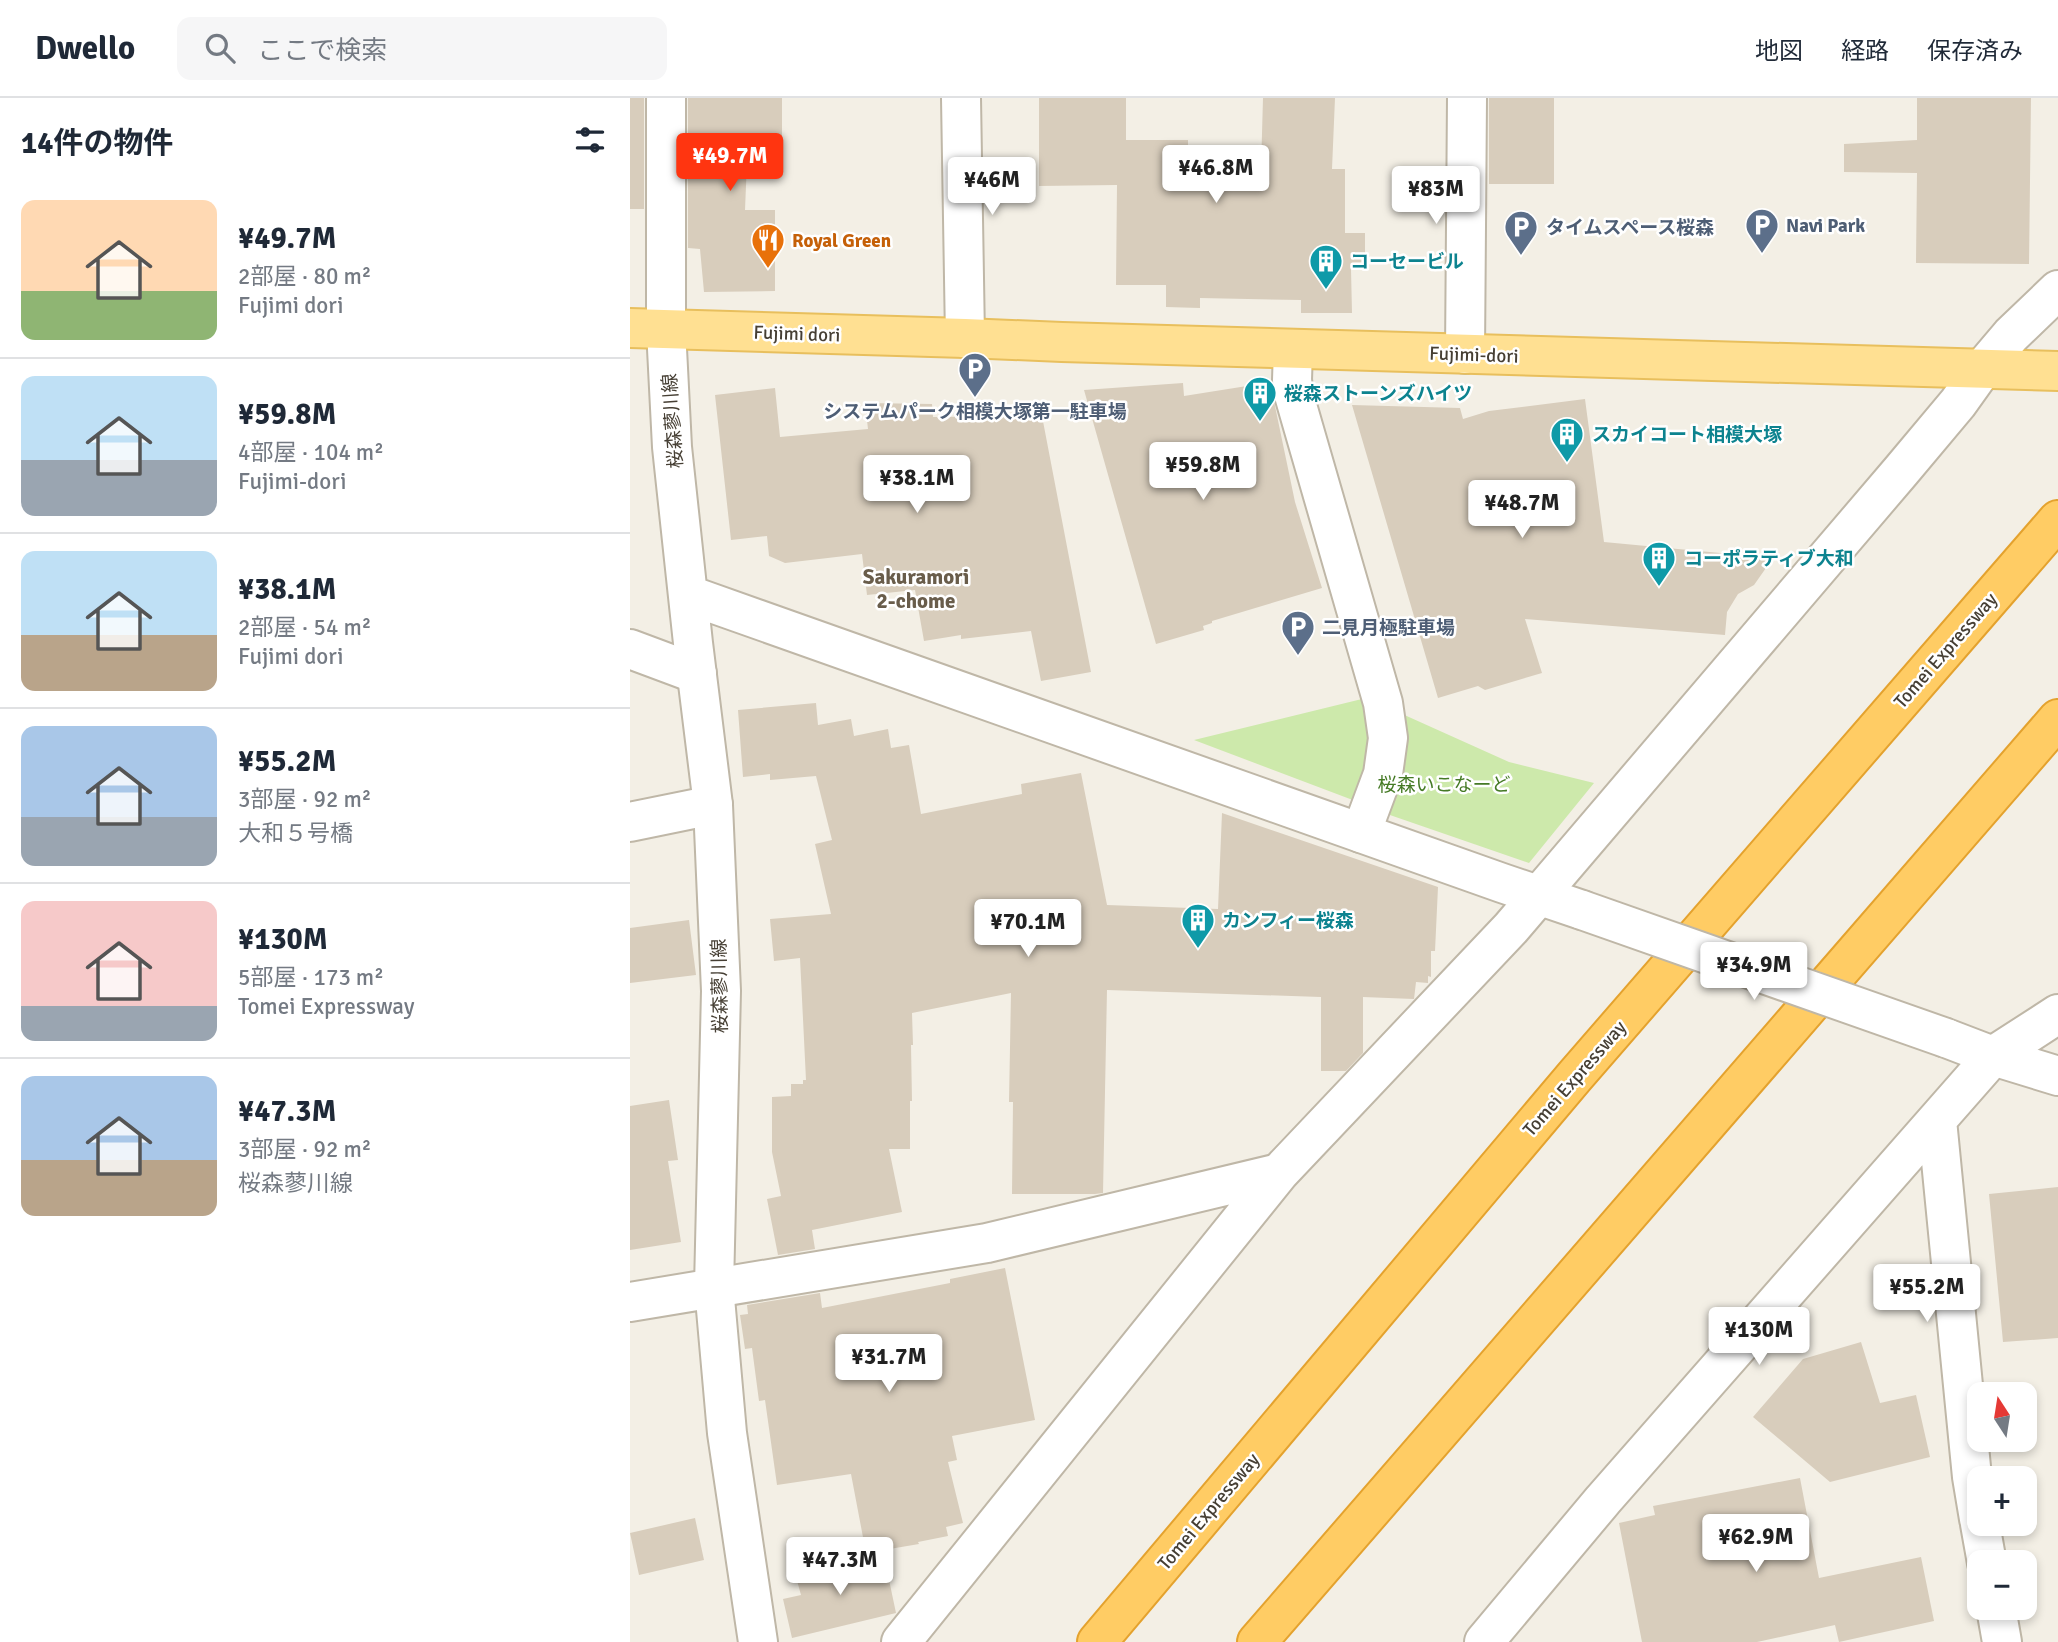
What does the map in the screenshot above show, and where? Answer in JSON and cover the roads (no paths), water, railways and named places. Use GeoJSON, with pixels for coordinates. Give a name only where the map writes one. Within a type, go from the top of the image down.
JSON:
{"type":"FeatureCollection","features":[{"type":"Feature","properties":{"kind":"highway","name":"Tomei Expressway"},"geometry":{"type":"LineString","coordinates":[[1097,1642],[1575,1076],[2058,520]]}},
{"type":"Feature","properties":{"kind":"highway"},"geometry":{"type":"LineString","coordinates":[[1257,1642],[2058,719]]}},
{"type":"Feature","properties":{"kind":"main road","name":"Fujimi dori"},"geometry":{"type":"LineString","coordinates":[[648,328],[965,338]]}},
{"type":"Feature","properties":{"kind":"main road","name":"Fujimi-dori"},"geometry":{"type":"LineString","coordinates":[[965,338],[2041,370]]}},
{"type":"Feature","properties":{"kind":"street","name":"桜森蓼川線"},"geometry":{"type":"LineString","coordinates":[[666,98],[648,328],[672,447],[713,805],[721,991],[714,1287],[727,1433],[758,1642]]}},
{"type":"Feature","properties":{"kind":"street"},"geometry":{"type":"LineString","coordinates":[[961,98],[965,338]]}},
{"type":"Feature","properties":{"kind":"street"},"geometry":{"type":"LineString","coordinates":[[1465,354],[1467,98]]}},
{"type":"Feature","properties":{"kind":"street"},"geometry":{"type":"LineString","coordinates":[[901,1642],[1279,1173],[1511,928],[1942,423],[2011,335],[2058,290]]}},
{"type":"Feature","properties":{"kind":"street"},"geometry":{"type":"LineString","coordinates":[[1293,348],[1294,395],[1383,703],[1387,726],[1383,774],[1361,833]]}},
{"type":"Feature","properties":{"kind":"street"},"geometry":{"type":"LineString","coordinates":[[689,595],[1993,1056],[2058,1076]]}},
{"type":"Feature","properties":{"kind":"street"},"geometry":{"type":"LineString","coordinates":[[630,649],[697,674]]}},
{"type":"Feature","properties":{"kind":"street"},"geometry":{"type":"LineString","coordinates":[[630,822],[713,805]]}},
{"type":"Feature","properties":{"kind":"street"},"geometry":{"type":"LineString","coordinates":[[1484,1642],[1612,1490],[1993,1056],[2058,1014]]}},
{"type":"Feature","properties":{"kind":"street"},"geometry":{"type":"LineString","coordinates":[[1937,1120],[1971,1466]]}},
{"type":"Feature","properties":{"kind":"street"},"geometry":{"type":"LineString","coordinates":[[630,1302],[987,1243],[1279,1173]]}},
{"type":"Feature","properties":{"kind":"street"},"geometry":{"type":"LineString","coordinates":[[1998,1620],[2002,1642]]}},
{"type":"Feature","properties":{"kind":"place","name":"Navi Park"},"geometry":{"type":"Point","coordinates":[1762,255]}},
{"type":"Feature","properties":{"kind":"place","name":"タイムスペース桜森"},"geometry":{"type":"Point","coordinates":[1521,257]}},
{"type":"Feature","properties":{"kind":"place","name":"Royal Green"},"geometry":{"type":"Point","coordinates":[768,270]}},
{"type":"Feature","properties":{"kind":"place","name":"コーセービル"},"geometry":{"type":"Point","coordinates":[1326,291]}},
{"type":"Feature","properties":{"kind":"place","name":"システムパーク相模大塚第一駐車場"},"geometry":{"type":"Point","coordinates":[975,399]}},
{"type":"Feature","properties":{"kind":"place","name":"桜森ストーンズハイツ"},"geometry":{"type":"Point","coordinates":[1260,423]}},
{"type":"Feature","properties":{"kind":"place","name":"スカイコート相模大塚"},"geometry":{"type":"Point","coordinates":[1567,464]}},
{"type":"Feature","properties":{"kind":"place","name":"コーポラティブ大和"},"geometry":{"type":"Point","coordinates":[1659,588]}},
{"type":"Feature","properties":{"kind":"place","name":"二見月極駐車場"},"geometry":{"type":"Point","coordinates":[1298,657]}},
{"type":"Feature","properties":{"kind":"place","name":"カンフィー桜森"},"geometry":{"type":"Point","coordinates":[1198,950]}},
{"type":"Feature","properties":{"kind":"district","name":"Sakuramori 2-chome"},"geometry":{"type":"Point","coordinates":[916,589]}},
{"type":"Feature","properties":{"kind":"park label","name":"桜森いこなーど"},"geometry":{"type":"Point","coordinates":[1444,784]}}]}
